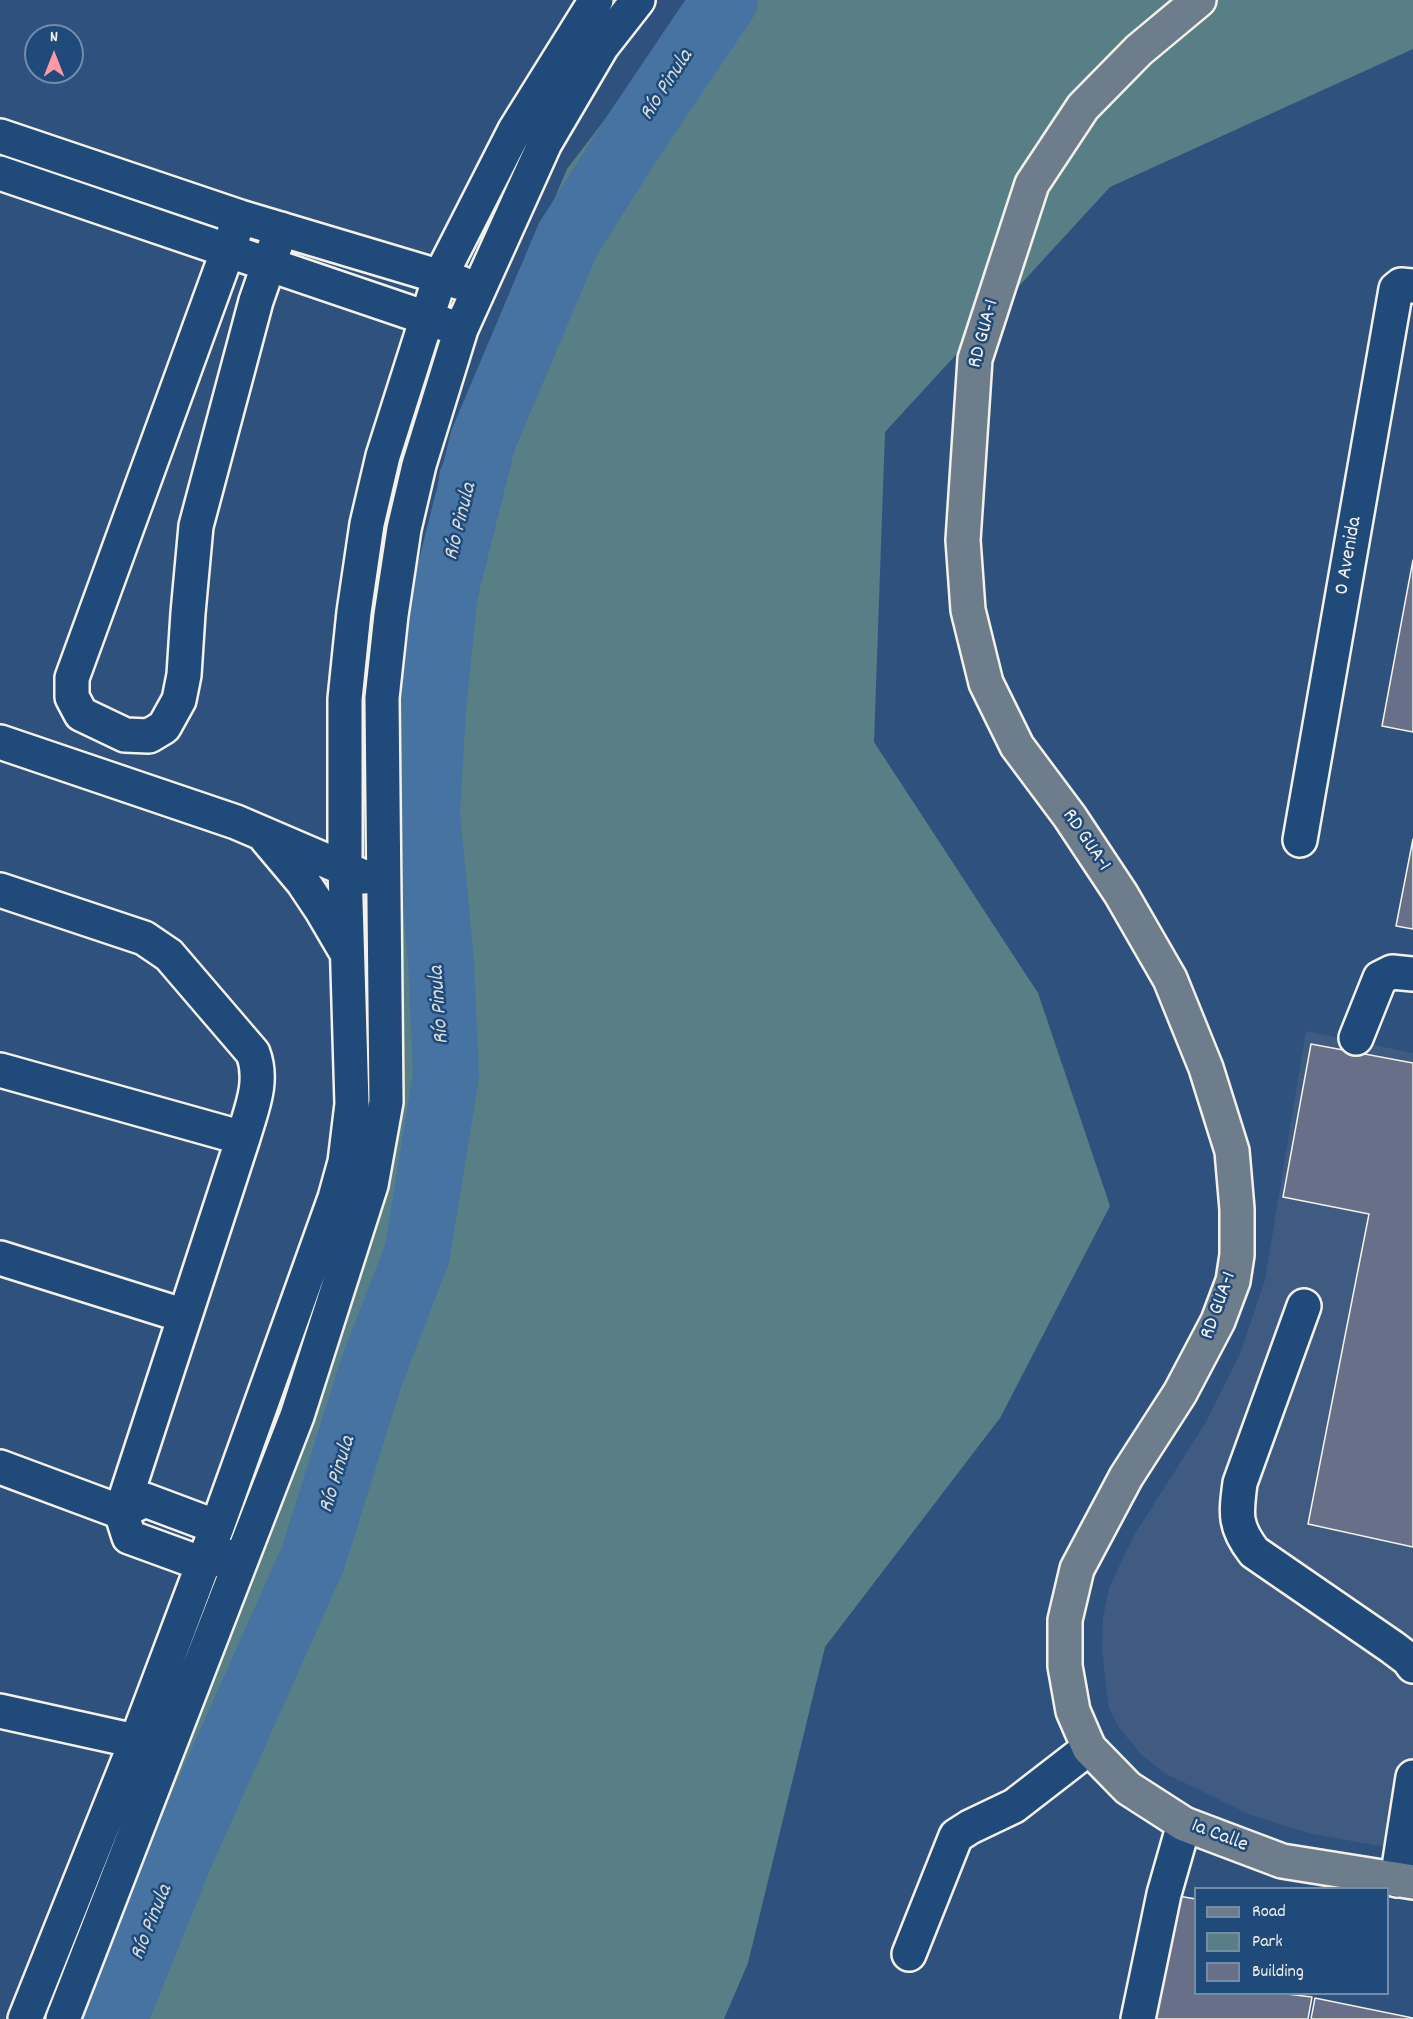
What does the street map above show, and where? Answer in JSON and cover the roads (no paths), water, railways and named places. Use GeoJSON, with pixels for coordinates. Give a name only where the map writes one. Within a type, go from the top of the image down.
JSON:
{"type":"FeatureCollection","features":[{"type":"Feature","properties":{"kind":"main road","name":"RD GUA-1"},"geometry":{"type":"LineString","coordinates":[[1073,1711],[1065,1666],[1065,1620],[1077,1569],[1126,1477],[1180,1394],[1218,1321],[1233,1281],[1237,1255],[1237,1209],[1232,1151],[1206,1068],[1170,979],[1115,885],[1070,817],[1017,746],[986,683],[968,610],[963,540],[975,359],[1032,184],[1083,107],[1139,50],[1199,0]]}},
{"type":"Feature","properties":{"kind":"main road","name":"1a Calle"},"geometry":{"type":"LineString","coordinates":[[1073,1711],[1089,1748],[1128,1788],[1184,1824],[1282,1861],[1405,1881]]}},
{"type":"Feature","properties":{"kind":"street"},"geometry":{"type":"LineString","coordinates":[[25,2019],[136,1742],[218,1527],[335,1198],[345,1162],[352,1104],[345,868],[345,699],[354,612],[367,524],[383,456],[440,277],[514,130],[596,0]]}},
{"type":"Feature","properties":{"kind":"street"},"geometry":{"type":"LineString","coordinates":[[63,2019],[297,1416],[375,1167],[386,1102],[382,698],[404,528],[419,465],[460,329],[545,143],[602,46],[623,4]]}},
{"type":"Feature","properties":{"kind":"street"},"geometry":{"type":"LineString","coordinates":[[0,136],[240,217],[479,288]]}},
{"type":"Feature","properties":{"kind":"street"},"geometry":{"type":"LineString","coordinates":[[0,173],[460,329]]}},
{"type":"Feature","properties":{"kind":"street"},"geometry":{"type":"LineString","coordinates":[[240,217],[72,678],[72,697],[81,714],[125,735],[149,736],[164,727],[179,700],[184,675],[196,526],[256,301],[281,229]]}},
{"type":"Feature","properties":{"kind":"street","name":"0 Avenida"},"geometry":{"type":"LineString","coordinates":[[1300,840],[1396,289],[1401,285],[1413,286]]}},
{"type":"Feature","properties":{"kind":"street"},"geometry":{"type":"LineString","coordinates":[[0,742],[236,822],[383,886]]}},
{"type":"Feature","properties":{"kind":"street"},"geometry":{"type":"LineString","coordinates":[[261,832],[303,882],[347,954]]}},
{"type":"Feature","properties":{"kind":"street"},"geometry":{"type":"LineString","coordinates":[[0,890],[144,938],[169,955],[253,1053],[257,1065],[256,1093],[121,1512],[129,1537],[203,1564],[247,1544]]}},
{"type":"Feature","properties":{"kind":"street"},"geometry":{"type":"LineString","coordinates":[[1356,1038],[1380,978],[1392,972],[1413,974]]}},
{"type":"Feature","properties":{"kind":"street"},"geometry":{"type":"LineString","coordinates":[[0,1070],[243,1138]]}},
{"type":"Feature","properties":{"kind":"street"},"geometry":{"type":"LineString","coordinates":[[0,1258],[185,1316]]}},
{"type":"Feature","properties":{"kind":"street"},"geometry":{"type":"LineString","coordinates":[[1304,1306],[1240,1483],[1237,1504],[1238,1526],[1254,1552],[1392,1647],[1408,1659],[1413,1666]]}},
{"type":"Feature","properties":{"kind":"street"},"geometry":{"type":"LineString","coordinates":[[0,1467],[121,1512],[145,1500],[218,1527]]}},
{"type":"Feature","properties":{"kind":"street"},"geometry":{"type":"LineString","coordinates":[[0,1711],[168,1748]]}},
{"type":"Feature","properties":{"kind":"street"},"geometry":{"type":"LineString","coordinates":[[909,1954],[956,1836],[969,1827],[1014,1806],[1089,1748]]}},
{"type":"Feature","properties":{"kind":"street"},"geometry":{"type":"LineString","coordinates":[[1405,1881],[1413,1777]]}},
{"type":"Feature","properties":{"kind":"street"},"geometry":{"type":"LineString","coordinates":[[1138,2019],[1164,1894],[1184,1824]]}},
{"type":"Feature","properties":{"kind":"waterway","name":"Río Pinula"},"geometry":{"type":"LineString","coordinates":[[114,2019],[180,1856],[313,1558],[371,1373],[417,1254],[446,1075],[441,961],[427,814],[433,708],[445,592],[483,440],[568,239],[632,138],[725,0]]}}]}
